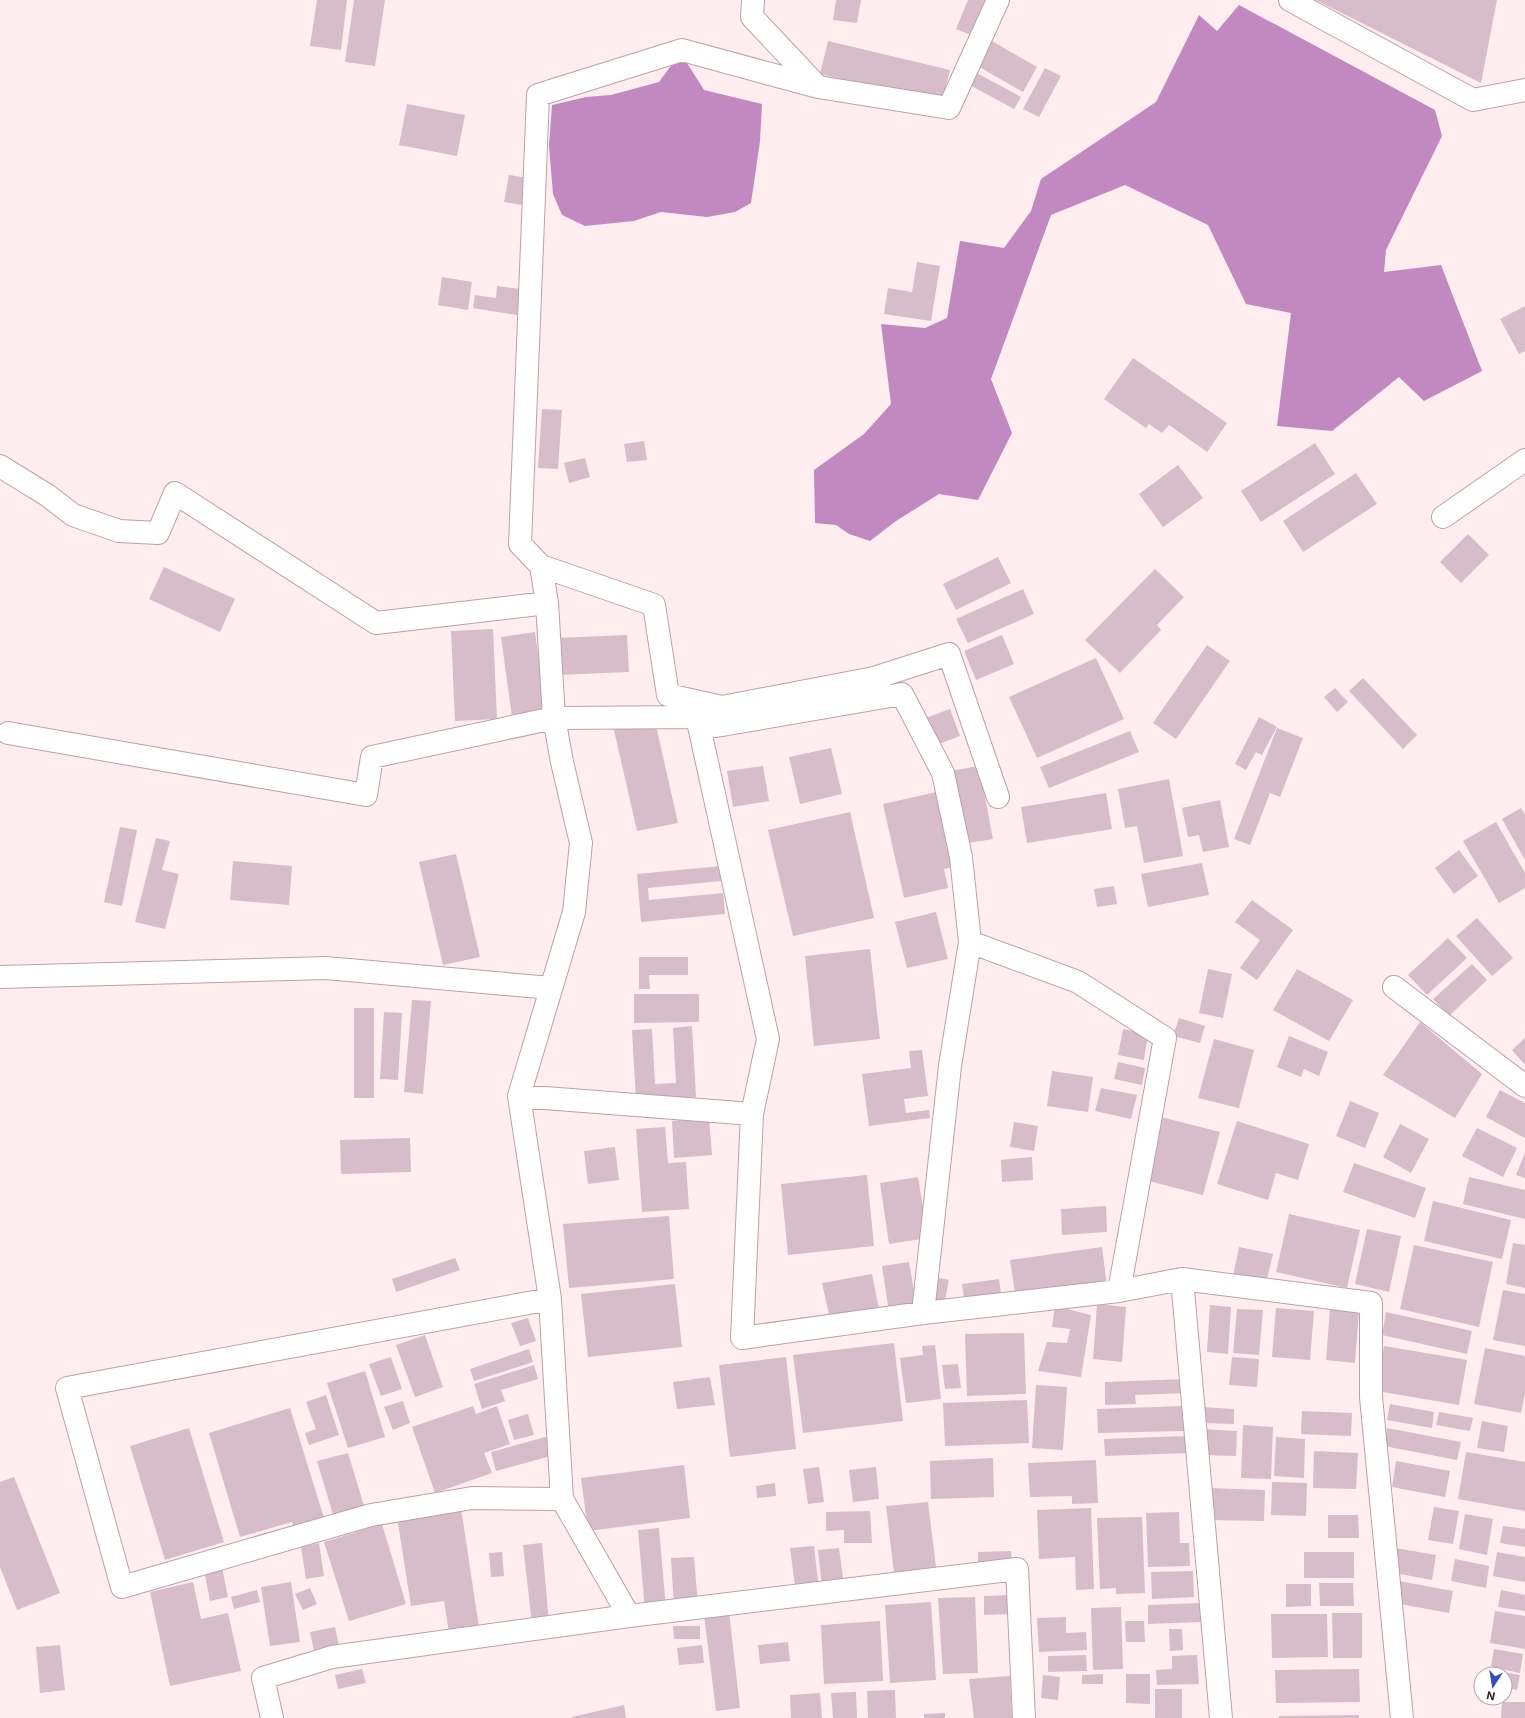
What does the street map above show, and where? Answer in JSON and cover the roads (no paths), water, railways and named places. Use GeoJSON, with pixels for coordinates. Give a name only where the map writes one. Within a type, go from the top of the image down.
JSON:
{"type":"FeatureCollection","features":[{"type":"Feature","properties":{"kind":"street"},"geometry":{"type":"LineString","coordinates":[[753,0],[752,17],[818,87]]}},
{"type":"Feature","properties":{"kind":"street"},"geometry":{"type":"LineString","coordinates":[[998,0],[949,108],[818,87],[682,50],[538,95],[520,544],[541,566],[654,605],[668,695],[722,707],[874,678],[949,654],[998,797]]}},
{"type":"Feature","properties":{"kind":"street"},"geometry":{"type":"LineString","coordinates":[[1290,0],[1473,100],[1525,90]]}},
{"type":"Feature","properties":{"kind":"street"},"geometry":{"type":"LineString","coordinates":[[1443,517],[1525,460]]}},
{"type":"Feature","properties":{"kind":"street"},"geometry":{"type":"LineString","coordinates":[[0,466],[47,495],[73,515],[119,531],[158,533],[175,493],[376,623],[547,603]]}},
{"type":"Feature","properties":{"kind":"street"},"geometry":{"type":"LineString","coordinates":[[541,566],[547,603],[554,718],[562,762],[581,843],[574,912],[519,1096],[550,1299],[562,1499],[629,1616]]}},
{"type":"Feature","properties":{"kind":"street"},"geometry":{"type":"LineString","coordinates":[[8,733],[366,795],[372,757],[554,718],[697,717],[716,726],[902,694],[943,773],[961,857],[970,942],[950,1066],[923,1314]]}},
{"type":"Feature","properties":{"kind":"street"},"geometry":{"type":"LineString","coordinates":[[697,717],[768,1039],[752,1114],[742,1338],[923,1314],[1118,1291],[1182,1279],[1372,1303],[1371,1397],[1402,1718]]}},
{"type":"Feature","properties":{"kind":"street"},"geometry":{"type":"LineString","coordinates":[[970,942],[1078,982],[1165,1038],[1118,1291]]}},
{"type":"Feature","properties":{"kind":"street"},"geometry":{"type":"LineString","coordinates":[[0,977],[326,968],[551,988]]}},
{"type":"Feature","properties":{"kind":"street"},"geometry":{"type":"LineString","coordinates":[[1394,987],[1525,1086]]}},
{"type":"Feature","properties":{"kind":"street"},"geometry":{"type":"LineString","coordinates":[[519,1096],[752,1114]]}},
{"type":"Feature","properties":{"kind":"street"},"geometry":{"type":"LineString","coordinates":[[1182,1279],[1221,1718]]}},
{"type":"Feature","properties":{"kind":"street"},"geometry":{"type":"LineString","coordinates":[[550,1299],[67,1388],[122,1587],[371,1515],[472,1498],[562,1499]]}},
{"type":"Feature","properties":{"kind":"street"},"geometry":{"type":"LineString","coordinates":[[272,1718],[263,1678],[332,1657],[629,1616],[1017,1569],[1024,1718]]}}]}
